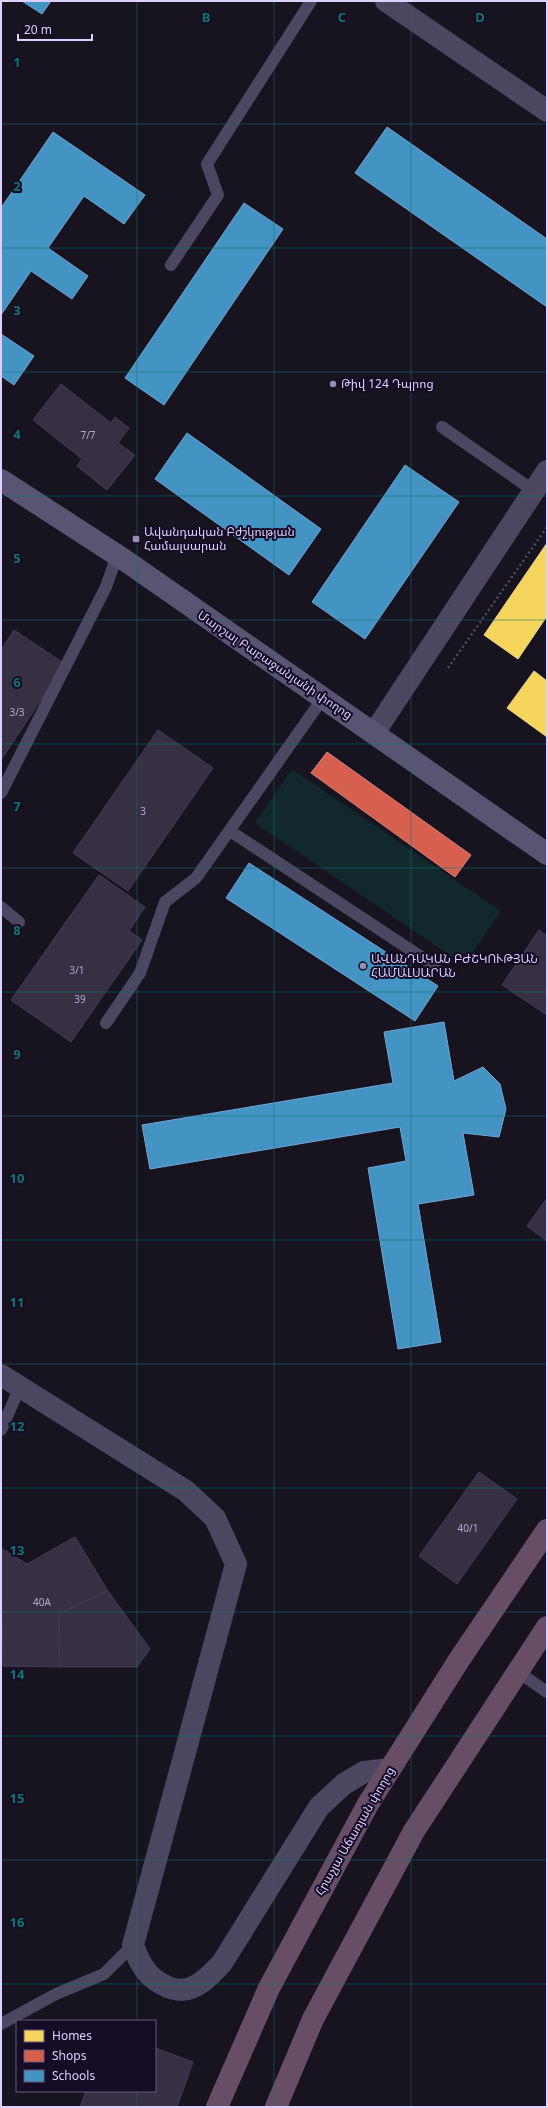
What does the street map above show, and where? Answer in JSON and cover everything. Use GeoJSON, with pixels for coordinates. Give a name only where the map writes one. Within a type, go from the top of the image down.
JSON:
{"type":"FeatureCollection","features":[{"type":"Feature","properties":{"kind":"highway","name":"Հրաչյա Աճառյան փողոց"},"geometry":{"type":"LineString","coordinates":[[216,2107],[270,1988],[368,1804],[459,1660],[547,1530]]}},
{"type":"Feature","properties":{"kind":"highway"},"geometry":{"type":"LineString","coordinates":[[276,2107],[314,2019],[414,1831],[547,1627]]}},
{"type":"Feature","properties":{"kind":"main road","name":"Մարշալ Բաբաջանյանի փողոց"},"geometry":{"type":"LineString","coordinates":[[3,485],[117,555],[547,854]]}},
{"type":"Feature","properties":{"kind":"street"},"geometry":{"type":"LineString","coordinates":[[386,1],[547,110]]}},
{"type":"Feature","properties":{"kind":"street"},"geometry":{"type":"LineString","coordinates":[[374,733],[547,471]]}},
{"type":"Feature","properties":{"kind":"street"},"geometry":{"type":"LineString","coordinates":[[1,1375],[186,1491],[215,1518],[236,1564],[133,1945],[142,1966],[156,1980],[174,1990],[190,1989],[204,1981],[222,1963],[319,1807],[344,1784],[364,1772],[390,1769]]}},
{"type":"Feature","properties":{"kind":"lane"},"geometry":{"type":"LineString","coordinates":[[171,265],[218,195],[207,164],[311,1]]}},
{"type":"Feature","properties":{"kind":"lane"},"geometry":{"type":"LineString","coordinates":[[442,427],[534,491]]}},
{"type":"Feature","properties":{"kind":"lane"},"geometry":{"type":"LineString","coordinates":[[1,793],[106,587],[117,555]]}},
{"type":"Feature","properties":{"kind":"lane"},"geometry":{"type":"LineString","coordinates":[[106,1023],[140,973],[165,902],[196,878],[323,698]]}},
{"type":"Feature","properties":{"kind":"lane"},"geometry":{"type":"LineString","coordinates":[[230,831],[435,966]]}},
{"type":"Feature","properties":{"kind":"lane"},"geometry":{"type":"LineString","coordinates":[[1,907],[19,922]]}},
{"type":"Feature","properties":{"kind":"lane"},"geometry":{"type":"LineString","coordinates":[[1,1430],[20,1387]]}},
{"type":"Feature","properties":{"kind":"lane"},"geometry":{"type":"LineString","coordinates":[[517,1671],[547,1692]]}},
{"type":"Feature","properties":{"kind":"lane"},"geometry":{"type":"LineString","coordinates":[[1,2024],[56,1994],[104,1974],[133,1945]]}},
{"type":"Feature","properties":{"kind":"path"},"geometry":{"type":"LineString","coordinates":[[447,669],[547,527]]}},
{"type":"Feature","properties":{"kind":"green space"},"geometry":{"type":"Polygon","coordinates":[[[292,769],[501,911],[464,965],[255,823],[292,769]]]}},
{"type":"Feature","properties":{"kind":"building: Homes"},"geometry":{"type":"Polygon","coordinates":[[[547,543],[547,616],[518,659],[484,635],[547,543]]]}},
{"type":"Feature","properties":{"kind":"building: Homes"},"geometry":{"type":"Polygon","coordinates":[[[534,671],[547,681],[547,737],[507,708],[534,671]]]}},
{"type":"Feature","properties":{"kind":"building: Shops"},"geometry":{"type":"Polygon","coordinates":[[[327,752],[471,855],[455,877],[311,773],[327,752]]]}},
{"type":"Feature","properties":{"kind":"building: Schools"},"geometry":{"type":"Polygon","coordinates":[[[22,1],[51,1],[42,14],[22,1]]]}},
{"type":"Feature","properties":{"kind":"building: Schools"},"geometry":{"type":"Polygon","coordinates":[[[387,127],[547,239],[547,307],[355,173],[387,127]]]}},
{"type":"Feature","properties":{"kind":"building: Schools"},"geometry":{"type":"Polygon","coordinates":[[[53,132],[145,195],[124,224],[84,196],[48,248],[88,276],[72,299],[31,271],[1,315],[1,208],[53,132]]]}},
{"type":"Feature","properties":{"kind":"building: Schools"},"geometry":{"type":"Polygon","coordinates":[[[244,203],[283,229],[164,405],[125,378],[244,203]]]}},
{"type":"Feature","properties":{"kind":"building: Schools"},"geometry":{"type":"Polygon","coordinates":[[[1,334],[34,356],[14,385],[1,376],[1,334]]]}},
{"type":"Feature","properties":{"kind":"building: Schools"},"geometry":{"type":"Polygon","coordinates":[[[187,433],[321,529],[289,575],[155,479],[187,433]]]}},
{"type":"Feature","properties":{"kind":"building: Schools"},"geometry":{"type":"Polygon","coordinates":[[[405,465],[459,502],[365,639],[312,602],[405,465]]]}},
{"type":"Feature","properties":{"kind":"building: Schools"},"geometry":{"type":"Polygon","coordinates":[[[249,863],[438,986],[415,1021],[226,898],[249,863]]]}},
{"type":"Feature","properties":{"kind":"building: Schools"},"geometry":{"type":"Polygon","coordinates":[[[444,1022],[454,1081],[483,1067],[500,1084],[506,1109],[499,1137],[463,1133],[474,1195],[418,1204],[441,1342],[398,1349],[368,1168],[406,1161],[400,1127],[150,1169],[142,1125],[393,1083],[384,1032],[444,1022]]]}},
{"type":"Feature","properties":{"kind":"building: Other"},"geometry":{"type":"Polygon","coordinates":[[[61,384],[111,423],[115,417],[129,428],[118,443],[135,455],[107,490],[77,466],[82,459],[33,420],[61,384]]]}},
{"type":"Feature","properties":{"kind":"building: Other"},"geometry":{"type":"Polygon","coordinates":[[[14,630],[65,664],[1,760],[1,650],[14,630]]]}},
{"type":"Feature","properties":{"kind":"building: Other"},"geometry":{"type":"Polygon","coordinates":[[[158,730],[213,768],[128,891],[73,853],[158,730]]]}},
{"type":"Feature","properties":{"kind":"building: Other"},"geometry":{"type":"Polygon","coordinates":[[[99,875],[145,907],[129,931],[142,940],[71,1042],[11,1000],[99,875]]]}},
{"type":"Feature","properties":{"kind":"building: Other"},"geometry":{"type":"Polygon","coordinates":[[[539,930],[547,936],[547,1015],[502,985],[539,930]]]}},
{"type":"Feature","properties":{"kind":"building: Other"},"geometry":{"type":"Polygon","coordinates":[[[547,1198],[547,1241],[527,1226],[547,1198]]]}},
{"type":"Feature","properties":{"kind":"building: Other"},"geometry":{"type":"Polygon","coordinates":[[[479,1472],[517,1499],[457,1584],[419,1556],[479,1472]]]}},
{"type":"Feature","properties":{"kind":"building: Other"},"geometry":{"type":"Polygon","coordinates":[[[75,1537],[108,1591],[59,1613],[60,1667],[3,1666],[1,1548],[27,1564],[75,1537]]]}},
{"type":"Feature","properties":{"kind":"building: Other"},"geometry":{"type":"Polygon","coordinates":[[[108,1591],[150,1649],[137,1667],[60,1667],[59,1613],[108,1591]]]}},
{"type":"Feature","properties":{"kind":"building: Other"},"geometry":{"type":"Polygon","coordinates":[[[156,2048],[193,2062],[177,2107],[80,2107],[86,2092],[156,2092],[156,2048]]]}},
{"type":"Feature","properties":{"kind":"place","name":"Թիվ 124 Դպրոց"},"geometry":{"type":"Point","coordinates":[333,384]}},
{"type":"Feature","properties":{"kind":"place","name":"Ավանդական Բժշկության Համալսարան"},"geometry":{"type":"Point","coordinates":[136,539]}},
{"type":"Feature","properties":{"kind":"place","name":"ԱՎԱՆԴԱԿԱՆ ԲԺՇԿՈՒԹՅԱՆ ՀԱՄԱԼՍԱՐԱՆ"},"geometry":{"type":"Point","coordinates":[363,966]}}]}
